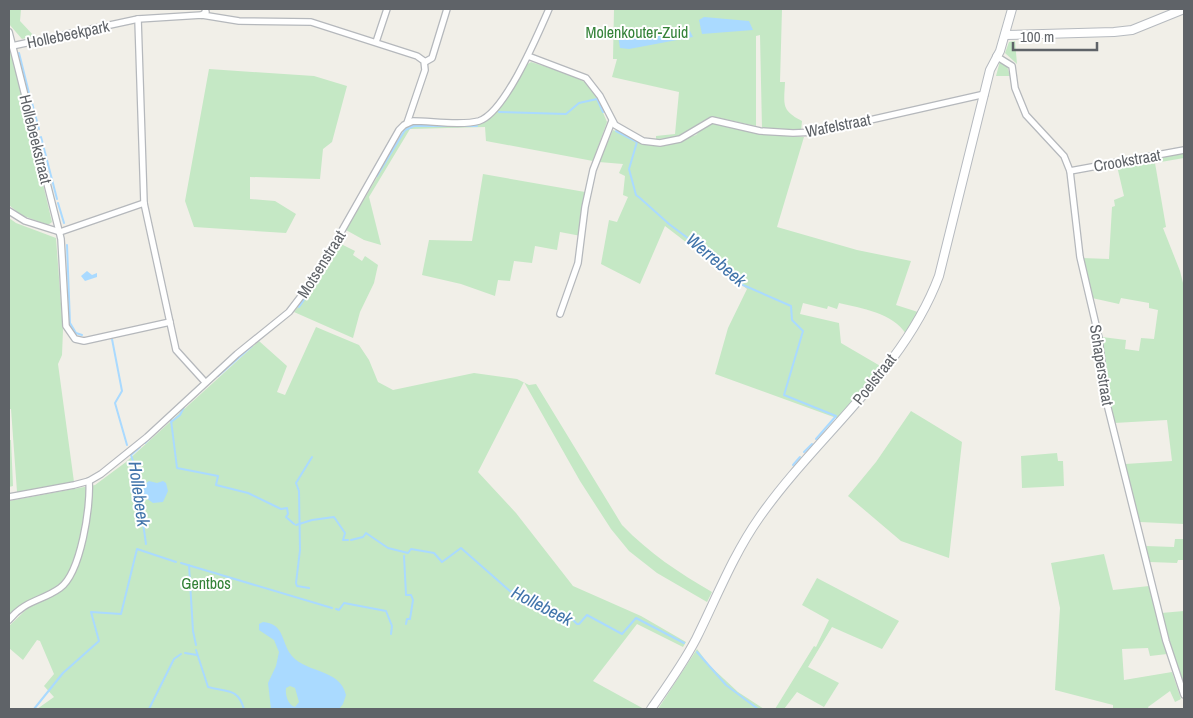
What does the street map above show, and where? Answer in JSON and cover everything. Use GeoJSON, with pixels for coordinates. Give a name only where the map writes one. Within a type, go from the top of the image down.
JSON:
{"type":"FeatureCollection","features":[{"type":"Feature","properties":{"kind":"street"},"geometry":{"type":"LineString","coordinates":[[199,9],[202,16],[206,12],[205,9]]}},
{"type":"Feature","properties":{"kind":"street"},"geometry":{"type":"LineString","coordinates":[[376,42],[387,9]]}},
{"type":"Feature","properties":{"kind":"street","name":"Motsenstraat"},"geometry":{"type":"LineString","coordinates":[[9,497],[89,481],[125,457],[205,382],[289,312],[302,296],[399,130],[407,123],[425,70],[425,62],[432,58],[447,9]]}},
{"type":"Feature","properties":{"kind":"street"},"geometry":{"type":"LineString","coordinates":[[407,123],[423,121],[473,122],[484,118],[500,101],[528,56],[549,9]]}},
{"type":"Feature","properties":{"kind":"street","name":"Poelstraat"},"geometry":{"type":"LineString","coordinates":[[651,709],[695,640],[744,542],[758,519],[778,492],[878,376],[927,306],[939,276],[985,94],[1012,9]]}},
{"type":"Feature","properties":{"kind":"street"},"geometry":{"type":"LineString","coordinates":[[1005,35],[1123,31],[1140,27],[1184,9]]}},
{"type":"Feature","properties":{"kind":"street","name":"Hollebeekpark"},"geometry":{"type":"LineString","coordinates":[[9,32],[12,46],[138,19],[202,16],[239,20],[311,22],[417,56],[425,62]]}},
{"type":"Feature","properties":{"kind":"street"},"geometry":{"type":"LineString","coordinates":[[138,19],[144,203],[176,350],[205,382]]}},
{"type":"Feature","properties":{"kind":"street","name":"Hollebeekstraat"},"geometry":{"type":"LineString","coordinates":[[12,46],[60,232],[64,316],[68,331],[75,339],[94,339],[170,322]]}},
{"type":"Feature","properties":{"kind":"street"},"geometry":{"type":"LineString","coordinates":[[528,56],[586,78],[600,96],[612,122],[591,178],[578,262],[560,314]]}},
{"type":"Feature","properties":{"kind":"street","name":"Schaperstraat"},"geometry":{"type":"LineString","coordinates":[[996,56],[1012,66],[1015,88],[1022,108],[1032,122],[1064,156],[1070,171],[1080,257],[1099,338],[1107,404],[1166,641],[1184,695]]}},
{"type":"Feature","properties":{"kind":"street","name":"Wafelstraat"},"geometry":{"type":"LineString","coordinates":[[612,122],[627,134],[652,142],[684,137],[712,120],[760,131],[817,132],[985,94]]}},
{"type":"Feature","properties":{"kind":"street","name":"Crookstraat"},"geometry":{"type":"LineString","coordinates":[[1070,171],[1184,150]]}},
{"type":"Feature","properties":{"kind":"street"},"geometry":{"type":"LineString","coordinates":[[9,211],[25,221],[60,232],[144,203]]}},
{"type":"Feature","properties":{"kind":"street"},"geometry":{"type":"LineString","coordinates":[[9,620],[24,605],[59,589],[71,574],[81,543],[90,491],[89,481]]}},
{"type":"Feature","properties":{"kind":"green space"},"geometry":{"type":"Polygon","coordinates":[[[9,9],[21,9],[20,21],[34,36],[22,39],[9,24],[9,9]]]}},
{"type":"Feature","properties":{"kind":"green space","name":"Molenkouter-Zuid"},"geometry":{"type":"Polygon","coordinates":[[[614,9],[782,9],[780,82],[785,82],[784,102],[787,110],[802,121],[801,131],[762,129],[760,35],[756,36],[756,126],[715,117],[701,122],[691,131],[676,138],[656,139],[656,136],[675,134],[679,92],[612,77],[617,59],[613,59],[614,9]]]}},
{"type":"Feature","properties":{"kind":"green space"},"geometry":{"type":"Polygon","coordinates":[[[1015,41],[1017,64],[1005,53],[1009,42],[1015,41]]]}},
{"type":"Feature","properties":{"kind":"green space"},"geometry":{"type":"Polygon","coordinates":[[[11,49],[52,222],[48,225],[21,215],[9,205],[9,52],[11,49]]]}},
{"type":"Feature","properties":{"kind":"green space"},"geometry":{"type":"Polygon","coordinates":[[[1000,61],[1007,66],[1010,76],[996,76],[1000,61]]]}},
{"type":"Feature","properties":{"kind":"green space"},"geometry":{"type":"Polygon","coordinates":[[[531,62],[569,74],[587,83],[596,96],[607,122],[593,161],[486,141],[485,127],[410,129],[369,197],[381,245],[364,240],[346,230],[406,128],[413,125],[476,125],[485,121],[506,100],[526,65],[531,62]]]}},
{"type":"Feature","properties":{"kind":"green space"},"geometry":{"type":"Polygon","coordinates":[[[209,69],[314,76],[347,86],[332,142],[323,149],[320,179],[250,177],[250,199],[275,201],[296,214],[286,233],[194,227],[185,201],[209,69]]]}},
{"type":"Feature","properties":{"kind":"green space"},"geometry":{"type":"Polygon","coordinates":[[[713,122],[758,133],[804,137],[777,227],[857,250],[911,261],[896,305],[921,313],[906,334],[885,316],[866,309],[839,303],[837,309],[828,306],[827,309],[803,303],[800,314],[839,323],[841,343],[882,367],[839,419],[715,374],[728,328],[747,289],[665,226],[640,284],[601,264],[609,220],[617,222],[628,197],[623,195],[625,176],[619,173],[623,164],[599,162],[613,130],[643,142],[677,141],[696,135],[705,125],[713,122]]]}},
{"type":"Feature","properties":{"kind":"green space"},"geometry":{"type":"Polygon","coordinates":[[[1184,153],[1184,158],[1155,163],[1166,227],[1163,228],[1180,271],[1184,287],[1184,524],[1140,522],[1125,464],[1172,461],[1167,420],[1114,423],[1109,400],[1102,337],[1126,340],[1125,349],[1139,351],[1141,338],[1154,339],[1158,310],[1149,308],[1149,303],[1121,298],[1119,304],[1092,298],[1082,258],[1109,259],[1112,207],[1115,206],[1114,200],[1124,196],[1117,166],[1184,153]]]}},
{"type":"Feature","properties":{"kind":"green space"},"geometry":{"type":"Polygon","coordinates":[[[483,174],[585,192],[581,236],[560,232],[557,250],[535,246],[532,263],[514,261],[510,281],[498,280],[495,296],[461,284],[422,275],[429,240],[472,241],[483,174]]]}},
{"type":"Feature","properties":{"kind":"green space"},"geometry":{"type":"Polygon","coordinates":[[[9,218],[16,223],[56,238],[63,330],[62,355],[58,364],[74,482],[17,492],[11,409],[9,409],[9,218]]]}},
{"type":"Feature","properties":{"kind":"green space"},"geometry":{"type":"Polygon","coordinates":[[[339,243],[355,251],[353,255],[362,261],[365,256],[378,265],[374,283],[360,312],[353,338],[294,312],[313,287],[339,243]]]}},
{"type":"Feature","properties":{"kind":"green space","name":"Gentbos"},"geometry":{"type":"Polygon","coordinates":[[[316,327],[359,345],[369,360],[378,382],[393,390],[474,373],[517,379],[524,382],[478,472],[516,513],[573,586],[641,616],[686,642],[683,647],[637,624],[593,681],[644,709],[37,709],[54,697],[44,686],[54,674],[40,641],[37,640],[23,660],[9,648],[9,626],[31,605],[59,592],[56,590],[25,603],[9,619],[9,501],[95,485],[126,462],[259,341],[287,366],[277,392],[285,395],[316,327]]]}},
{"type":"Feature","properties":{"kind":"green space"},"geometry":{"type":"Polygon","coordinates":[[[524,383],[529,385],[536,384],[622,525],[665,562],[712,592],[707,602],[657,573],[629,551],[611,529],[580,481],[524,383]]]}},
{"type":"Feature","properties":{"kind":"green space"},"geometry":{"type":"Polygon","coordinates":[[[911,411],[962,442],[949,558],[901,541],[848,496],[876,462],[911,411]]]}},
{"type":"Feature","properties":{"kind":"green space"},"geometry":{"type":"Polygon","coordinates":[[[9,440],[11,440],[13,486],[9,487],[9,440]]]}},
{"type":"Feature","properties":{"kind":"green space"},"geometry":{"type":"Polygon","coordinates":[[[1057,453],[1058,461],[1063,461],[1064,486],[1022,488],[1021,456],[1057,453]]]}},
{"type":"Feature","properties":{"kind":"green space"},"geometry":{"type":"Polygon","coordinates":[[[1183,536],[1184,560],[1178,560],[1177,563],[1150,562],[1146,546],[1174,547],[1175,539],[1183,539],[1183,536]]]}},
{"type":"Feature","properties":{"kind":"green space"},"geometry":{"type":"Polygon","coordinates":[[[1104,554],[1113,590],[1149,586],[1167,654],[1150,656],[1148,648],[1122,649],[1124,680],[1172,672],[1181,699],[1175,702],[1170,691],[1148,707],[1149,709],[1113,709],[1113,705],[1055,690],[1060,608],[1051,563],[1104,554]]]}},
{"type":"Feature","properties":{"kind":"green space"},"geometry":{"type":"Polygon","coordinates":[[[817,578],[899,621],[882,649],[832,627],[808,667],[839,683],[824,707],[797,692],[784,709],[775,709],[814,646],[816,647],[829,620],[802,605],[817,578]]]}},
{"type":"Feature","properties":{"kind":"green space"},"geometry":{"type":"Polygon","coordinates":[[[1184,611],[1184,687],[1161,613],[1184,611]]]}},
{"type":"Feature","properties":{"kind":"green space"},"geometry":{"type":"Polygon","coordinates":[[[697,649],[709,665],[738,692],[764,709],[658,709],[697,649]]]}},
{"type":"Feature","properties":{"kind":"water"},"geometry":{"type":"Polygon","coordinates":[[[704,17],[749,21],[753,30],[702,34],[699,20],[704,17]]]}},
{"type":"Feature","properties":{"kind":"water"},"geometry":{"type":"Polygon","coordinates":[[[681,29],[690,31],[693,37],[629,49],[620,48],[618,36],[623,34],[655,35],[681,29]]]}},
{"type":"Feature","properties":{"kind":"water"},"geometry":{"type":"Polygon","coordinates":[[[87,271],[92,275],[97,273],[97,277],[85,281],[81,276],[87,271]]]}},
{"type":"Feature","properties":{"kind":"water"},"geometry":{"type":"Polygon","coordinates":[[[149,481],[157,483],[163,481],[166,483],[168,491],[163,502],[153,503],[142,495],[141,487],[149,481]]]}},
{"type":"Feature","properties":{"kind":"water"},"geometry":{"type":"Polygon","coordinates":[[[263,622],[270,623],[278,629],[289,652],[295,659],[329,675],[342,686],[346,695],[339,709],[271,709],[268,683],[276,666],[279,652],[274,640],[259,630],[259,624],[263,622]],[[290,686],[286,688],[286,691],[289,702],[295,707],[299,702],[295,688],[290,686]]]}},
{"type":"Feature","properties":{"kind":"waterway"},"geometry":{"type":"LineString","coordinates":[[19,53],[30,97]]}},
{"type":"Feature","properties":{"kind":"waterway","name":"Werrebeek"},"geometry":{"type":"LineString","coordinates":[[499,112],[566,114],[579,103],[597,99],[603,112]]}},
{"type":"Feature","properties":{"kind":"waterway"},"geometry":{"type":"LineString","coordinates":[[32,103],[39,129]]}},
{"type":"Feature","properties":{"kind":"waterway","name":"Werrebeek"},"geometry":{"type":"LineString","coordinates":[[377,176],[405,130],[414,126],[452,126]]}},
{"type":"Feature","properties":{"kind":"waterway","name":"Werrebeek"},"geometry":{"type":"LineString","coordinates":[[459,126],[477,126]]}},
{"type":"Feature","properties":{"kind":"waterway","name":"Werrebeek"},"geometry":{"type":"LineString","coordinates":[[616,131],[637,142],[629,169],[636,195],[669,224],[717,260],[743,285],[791,306],[792,320],[803,331],[784,395],[836,416],[816,439]]}},
{"type":"Feature","properties":{"kind":"waterway"},"geometry":{"type":"LineString","coordinates":[[41,137],[57,199]]}},
{"type":"Feature","properties":{"kind":"waterway"},"geometry":{"type":"LineString","coordinates":[[58,203],[64,223]]}},
{"type":"Feature","properties":{"kind":"waterway","name":"Hollebeek"},"geometry":{"type":"LineString","coordinates":[[67,245],[70,323],[76,333],[82,335]]}},
{"type":"Feature","properties":{"kind":"waterway","name":"Werrebeek"},"geometry":{"type":"LineString","coordinates":[[299,307],[324,270]]}},
{"type":"Feature","properties":{"kind":"waterway","name":"Hollebeek"},"geometry":{"type":"LineString","coordinates":[[112,339],[122,391],[115,403],[127,445]]}},
{"type":"Feature","properties":{"kind":"waterway","name":"Werrebeek"},"geometry":{"type":"LineString","coordinates":[[218,376],[252,346]]}},
{"type":"Feature","properties":{"kind":"waterway","name":"Werrebeek"},"geometry":{"type":"LineString","coordinates":[[171,422],[180,415],[184,407]]}},
{"type":"Feature","properties":{"kind":"waterway","name":"Hollebeek"},"geometry":{"type":"LineString","coordinates":[[171,420],[177,468],[218,476],[216,485],[248,493],[281,509],[287,508],[288,514],[286,517],[294,524]]}},
{"type":"Feature","properties":{"kind":"waterway","name":"Hollebeek"},"geometry":{"type":"LineString","coordinates":[[145,443],[150,438]]}},
{"type":"Feature","properties":{"kind":"waterway","name":"Werrebeek"},"geometry":{"type":"LineString","coordinates":[[804,452],[812,444]]}},
{"type":"Feature","properties":{"kind":"waterway","name":"Hollebeek"},"geometry":{"type":"LineString","coordinates":[[140,447],[131,455],[135,467],[146,544]]}},
{"type":"Feature","properties":{"kind":"waterway","name":"Hollebeek"},"geometry":{"type":"LineString","coordinates":[[309,588],[297,586],[296,583],[300,550],[299,491],[296,483],[312,457]]}},
{"type":"Feature","properties":{"kind":"waterway","name":"Werrebeek"},"geometry":{"type":"LineString","coordinates":[[793,465],[800,457]]}},
{"type":"Feature","properties":{"kind":"waterway","name":"Hollebeek"},"geometry":{"type":"LineString","coordinates":[[296,525],[312,520],[334,517],[345,533],[343,540],[348,540]]}},
{"type":"Feature","properties":{"kind":"waterway","name":"Hollebeek"},"geometry":{"type":"LineString","coordinates":[[351,540],[363,537],[366,533],[388,548],[408,553],[411,549],[434,553],[442,562],[461,548],[511,592],[515,589],[573,620],[577,624],[587,615],[622,634],[636,618],[684,643]]}},
{"type":"Feature","properties":{"kind":"waterway","name":"Hollebeek"},"geometry":{"type":"LineString","coordinates":[[34,709],[63,673],[99,641],[91,612],[121,614],[137,549],[176,562]]}},
{"type":"Feature","properties":{"kind":"waterway"},"geometry":{"type":"LineString","coordinates":[[404,556],[406,595],[411,595],[413,600],[410,619],[407,619],[406,624]]}},
{"type":"Feature","properties":{"kind":"waterway"},"geometry":{"type":"LineString","coordinates":[[181,563],[332,608]]}},
{"type":"Feature","properties":{"kind":"waterway"},"geometry":{"type":"LineString","coordinates":[[189,565],[193,631],[196,645]]}},
{"type":"Feature","properties":{"kind":"waterway"},"geometry":{"type":"LineString","coordinates":[[336,609],[339,610],[344,603],[386,611],[392,626],[391,634]]}},
{"type":"Feature","properties":{"kind":"waterway"},"geometry":{"type":"LineString","coordinates":[[196,650],[208,687],[235,694],[239,697],[244,709]]}},
{"type":"Feature","properties":{"kind":"waterway","name":"Hollebeek"},"geometry":{"type":"LineString","coordinates":[[697,652],[726,685],[758,709]]}},
{"type":"Feature","properties":{"kind":"waterway"},"geometry":{"type":"LineString","coordinates":[[185,653],[197,655]]}},
{"type":"Feature","properties":{"kind":"waterway"},"geometry":{"type":"LineString","coordinates":[[149,709],[174,659],[181,654]]}}]}
